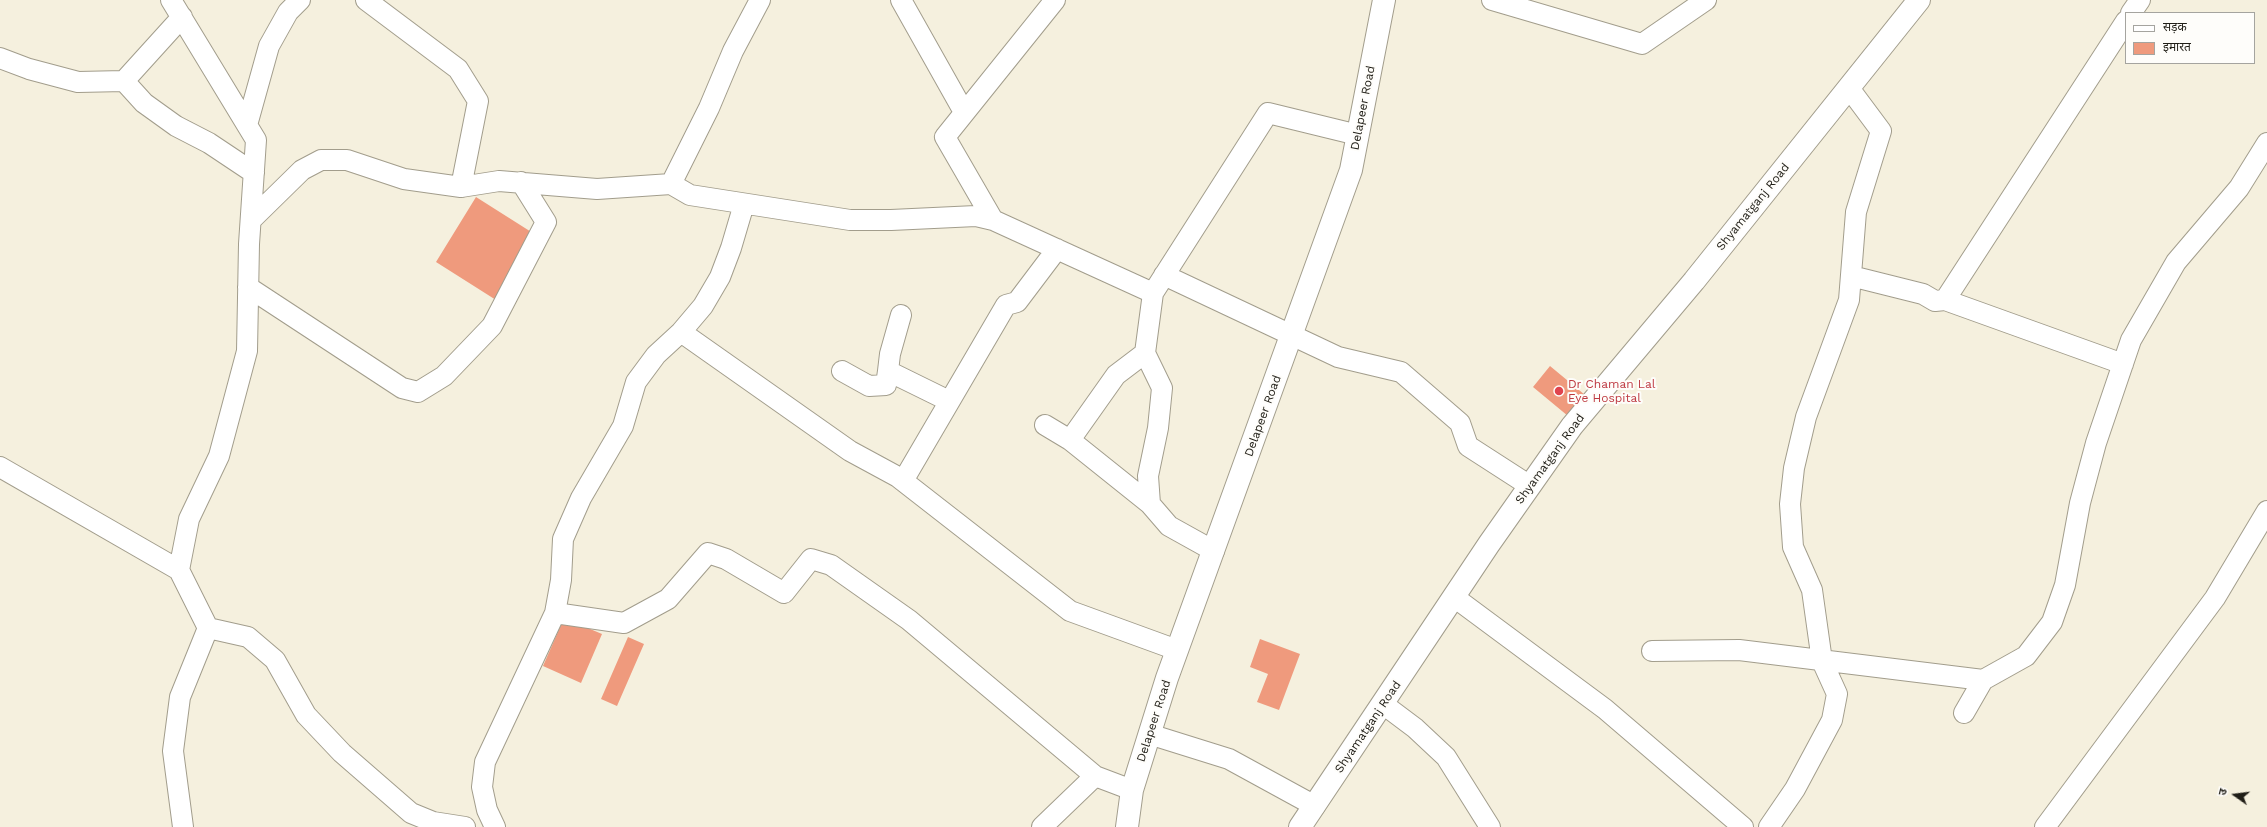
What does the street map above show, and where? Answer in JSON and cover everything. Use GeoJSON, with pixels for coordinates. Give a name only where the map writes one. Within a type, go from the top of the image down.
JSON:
{"type":"FeatureCollection","features":[{"type":"Feature","properties":{"kind":"street"},"geometry":{"type":"LineString","coordinates":[[171,0],[256,140],[248,287],[247,351],[218,456],[189,519],[179,570]]}},
{"type":"Feature","properties":{"kind":"street"},"geometry":{"type":"LineString","coordinates":[[247,125],[269,46],[288,12],[300,0]]}},
{"type":"Feature","properties":{"kind":"street"},"geometry":{"type":"LineString","coordinates":[[366,0],[458,70],[478,101],[461,187]]}},
{"type":"Feature","properties":{"kind":"street"},"geometry":{"type":"LineString","coordinates":[[671,184],[709,108],[733,51],[760,0]]}},
{"type":"Feature","properties":{"kind":"street"},"geometry":{"type":"LineString","coordinates":[[901,0],[964,112]]}},
{"type":"Feature","properties":{"kind":"street"},"geometry":{"type":"LineString","coordinates":[[993,220],[945,137],[1055,0]]}},
{"type":"Feature","properties":{"kind":"street","name":"Delapeer Road"},"geometry":{"type":"LineString","coordinates":[[1126,827],[1132,790],[1177,650],[1292,337],[1351,170],[1384,0]]}},
{"type":"Feature","properties":{"kind":"street"},"geometry":{"type":"LineString","coordinates":[[1492,0],[1642,44],[1706,0]]}},
{"type":"Feature","properties":{"kind":"street"},"geometry":{"type":"LineString","coordinates":[[2132,12],[2140,0]]}},
{"type":"Feature","properties":{"kind":"street","name":"Shyamatganj Road"},"geometry":{"type":"LineString","coordinates":[[1300,827],[1454,597],[1572,426],[1694,281],[1849,88],[1914,1]]}},
{"type":"Feature","properties":{"kind":"street"},"geometry":{"type":"LineString","coordinates":[[0,58],[29,69],[78,82],[124,81],[182,17]]}},
{"type":"Feature","properties":{"kind":"street"},"geometry":{"type":"LineString","coordinates":[[1945,300],[2125,23]]}},
{"type":"Feature","properties":{"kind":"street"},"geometry":{"type":"LineString","coordinates":[[124,81],[144,103],[176,126],[210,143],[254,173]]}},
{"type":"Feature","properties":{"kind":"street"},"geometry":{"type":"LineString","coordinates":[[1770,827],[1795,789],[1832,720],[1836,694],[1822,661],[1812,590],[1793,547],[1790,504],[1794,468],[1806,417],[1849,300],[1856,212],[1881,131],[1849,88]]}},
{"type":"Feature","properties":{"kind":"street"},"geometry":{"type":"LineString","coordinates":[[1150,504],[1148,476],[1158,428],[1162,388],[1145,353],[1153,293],[1268,113],[1358,135]]}},
{"type":"Feature","properties":{"kind":"street"},"geometry":{"type":"LineString","coordinates":[[1964,713],[1983,680],[2026,656],[2052,622],[2065,585],[2080,503],[2096,443],[2131,340],[2176,262],[2239,188],[2267,143]]}},
{"type":"Feature","properties":{"kind":"street"},"geometry":{"type":"LineString","coordinates":[[251,220],[302,170],[321,160],[347,160],[404,179],[461,187],[499,180],[597,189],[671,184],[690,195],[850,220],[891,220],[976,216],[993,220],[1153,293]]}},
{"type":"Feature","properties":{"kind":"street"},"geometry":{"type":"LineString","coordinates":[[248,287],[402,388],[418,392],[444,376],[492,326],[546,222],[521,182]]}},
{"type":"Feature","properties":{"kind":"street"},"geometry":{"type":"LineString","coordinates":[[495,827],[487,810],[482,787],[485,762],[555,613],[560,580],[563,539],[581,498],[623,426],[636,382],[656,355],[681,332],[703,306],[720,277],[732,248],[744,204]]}},
{"type":"Feature","properties":{"kind":"street"},"geometry":{"type":"LineString","coordinates":[[903,481],[1006,305],[1017,302],[1057,248]]}},
{"type":"Feature","properties":{"kind":"street"},"geometry":{"type":"LineString","coordinates":[[1164,275],[1292,337],[1338,357],[1401,372],[1460,423],[1468,446],[1530,486]]}},
{"type":"Feature","properties":{"kind":"street"},"geometry":{"type":"LineString","coordinates":[[1851,276],[1923,294],[1935,301],[1945,300],[2123,364]]}},
{"type":"Feature","properties":{"kind":"street"},"geometry":{"type":"LineString","coordinates":[[842,371],[869,386],[886,386],[890,354],[901,315]]}},
{"type":"Feature","properties":{"kind":"street"},"geometry":{"type":"LineString","coordinates":[[681,332],[850,451],[903,481],[1070,611],[1177,650]]}},
{"type":"Feature","properties":{"kind":"street"},"geometry":{"type":"LineString","coordinates":[[1070,440],[1116,376],[1145,353]]}},
{"type":"Feature","properties":{"kind":"street"},"geometry":{"type":"LineString","coordinates":[[888,371],[949,402]]}},
{"type":"Feature","properties":{"kind":"street"},"geometry":{"type":"LineString","coordinates":[[1045,425],[1070,440],[1150,504],[1170,526],[1214,551]]}},
{"type":"Feature","properties":{"kind":"street"},"geometry":{"type":"LineString","coordinates":[[0,467],[179,570],[208,628],[180,697],[173,751],[183,827]]}},
{"type":"Feature","properties":{"kind":"street"},"geometry":{"type":"LineString","coordinates":[[2045,827],[2214,598],[2265,518]]}},
{"type":"Feature","properties":{"kind":"street"},"geometry":{"type":"LineString","coordinates":[[555,613],[624,623],[668,599],[708,553],[726,559],[784,593],[811,559],[831,565],[909,620],[1094,776],[1132,790]]}},
{"type":"Feature","properties":{"kind":"street"},"geometry":{"type":"LineString","coordinates":[[1454,597],[1606,709],[1743,827]]}},
{"type":"Feature","properties":{"kind":"street"},"geometry":{"type":"LineString","coordinates":[[208,628],[248,637],[275,660],[306,715],[342,753],[411,814],[433,822],[465,827]]}},
{"type":"Feature","properties":{"kind":"street"},"geometry":{"type":"LineString","coordinates":[[1652,651],[1739,650],[1983,680]]}},
{"type":"Feature","properties":{"kind":"street"},"geometry":{"type":"LineString","coordinates":[[1383,704],[1415,728],[1446,757],[1490,827]]}},
{"type":"Feature","properties":{"kind":"street"},"geometry":{"type":"LineString","coordinates":[[1149,734],[1230,759],[1315,806]]}},
{"type":"Feature","properties":{"kind":"street"},"geometry":{"type":"LineString","coordinates":[[1042,827],[1094,776]]}},
{"type":"Feature","properties":{"kind":"building"},"geometry":{"type":"Polygon","coordinates":[[[476,197],[536,235],[496,300],[436,262],[476,197]]]}},
{"type":"Feature","properties":{"kind":"building"},"geometry":{"type":"Polygon","coordinates":[[[1550,366],[1585,395],[1568,416],[1533,387],[1550,366]]]}},
{"type":"Feature","properties":{"kind":"building"},"geometry":{"type":"Polygon","coordinates":[[[564,618],[602,634],[581,683],[543,666],[564,618]]]}},
{"type":"Feature","properties":{"kind":"building"},"geometry":{"type":"Polygon","coordinates":[[[628,637],[644,644],[617,706],[601,699],[628,637]]]}},
{"type":"Feature","properties":{"kind":"building"},"geometry":{"type":"Polygon","coordinates":[[[1260,639],[1300,654],[1279,710],[1257,702],[1268,674],[1250,667],[1260,639]]]}},
{"type":"Feature","properties":{"kind":"place","name":"Dr Chaman Lal Eye Hospital"},"geometry":{"type":"Point","coordinates":[1559,391]}}]}
